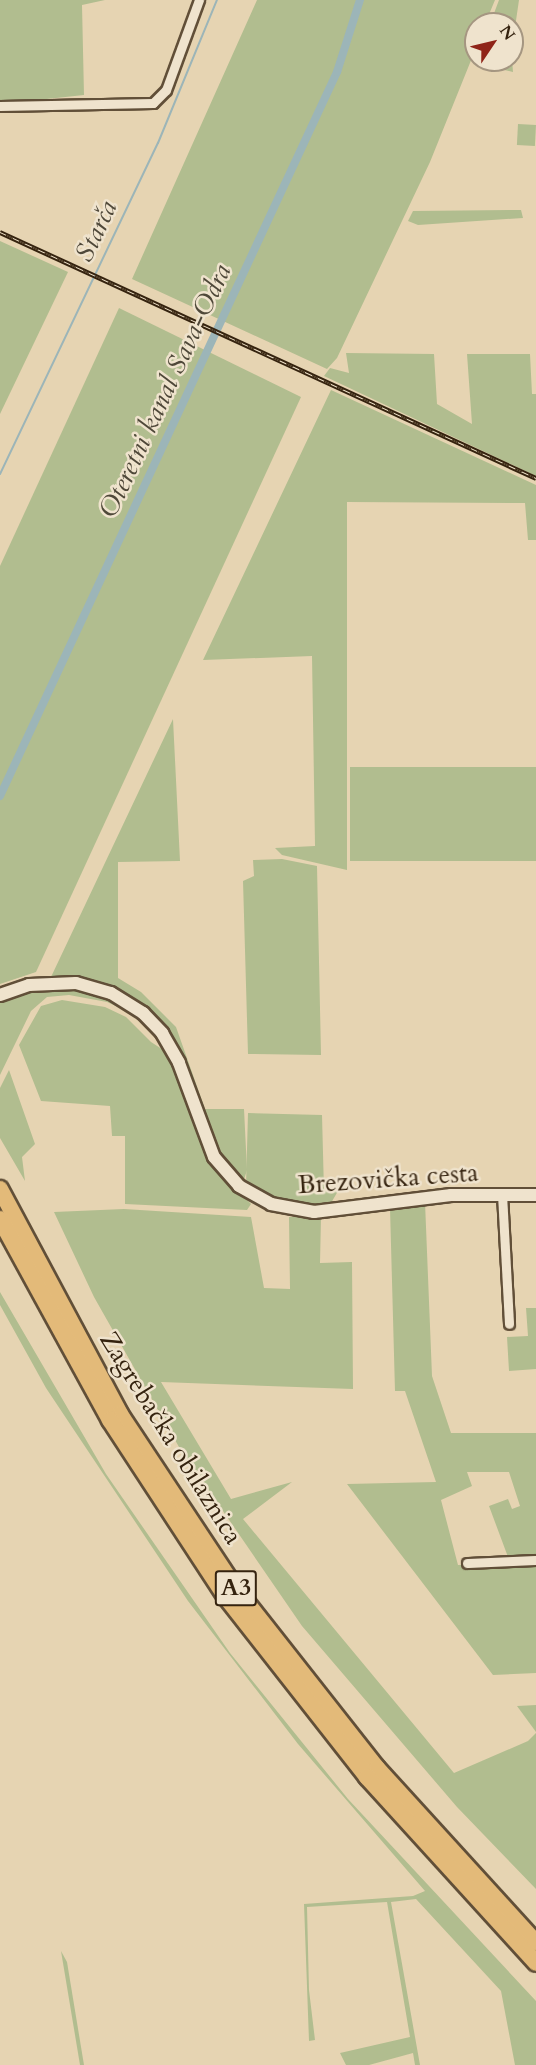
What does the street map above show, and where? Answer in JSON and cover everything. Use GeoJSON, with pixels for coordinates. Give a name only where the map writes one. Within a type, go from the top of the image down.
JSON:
{"type":"FeatureCollection","features":[{"type":"Feature","properties":{"kind":"highway","name":"Zagrebačka obilaznica"},"geometry":{"type":"LineString","coordinates":[[0,1189],[120,1414],[236,1589],[377,1768],[536,1943]]}},
{"type":"Feature","properties":{"kind":"highway","name":"Zagrebačka obilaznica"},"geometry":{"type":"LineString","coordinates":[[0,1219],[110,1420],[226,1597],[367,1778],[536,1963]]}},
{"type":"Feature","properties":{"kind":"main road","name":"Brezovička cesta"},"geometry":{"type":"LineString","coordinates":[[0,995],[29,985],[76,983],[111,993],[143,1013],[176,1056],[214,1157],[239,1186],[271,1204],[314,1212],[450,1195],[536,1196]]}},
{"type":"Feature","properties":{"kind":"street"},"geometry":{"type":"LineString","coordinates":[[0,106],[153,103],[166,90],[199,0]]}},
{"type":"Feature","properties":{"kind":"street","name":"Brezovička cesta"},"geometry":{"type":"LineString","coordinates":[[502,1194],[509,1324]]}},
{"type":"Feature","properties":{"kind":"street"},"geometry":{"type":"LineString","coordinates":[[467,1563],[536,1560]]}},
{"type":"Feature","properties":{"kind":"green space"},"geometry":{"type":"Polygon","coordinates":[[[0,0],[105,0],[82,5],[84,95],[0,104],[0,0]]]}},
{"type":"Feature","properties":{"kind":"green space"},"geometry":{"type":"Polygon","coordinates":[[[257,0],[495,0],[490,12],[464,12],[464,72],[466,72],[430,162],[337,358],[327,369],[132,279],[257,0]]]}},
{"type":"Feature","properties":{"kind":"green space"},"geometry":{"type":"Polygon","coordinates":[[[499,0],[519,0],[517,12],[494,12],[499,0]]]}},
{"type":"Feature","properties":{"kind":"green space"},"geometry":{"type":"Polygon","coordinates":[[[518,124],[536,125],[535,146],[517,145],[518,124]]]}},
{"type":"Feature","properties":{"kind":"green space"},"geometry":{"type":"Polygon","coordinates":[[[521,210],[523,218],[418,225],[408,221],[413,211],[521,210]]]}},
{"type":"Feature","properties":{"kind":"green space"},"geometry":{"type":"Polygon","coordinates":[[[0,241],[68,272],[0,414],[0,241]]]}},
{"type":"Feature","properties":{"kind":"green space"},"geometry":{"type":"Polygon","coordinates":[[[119,308],[301,397],[36,972],[0,984],[0,566],[119,308]]]}},
{"type":"Feature","properties":{"kind":"green space"},"geometry":{"type":"Polygon","coordinates":[[[346,353],[434,354],[437,404],[472,424],[467,354],[530,354],[532,394],[536,394],[536,476],[324,376],[330,368],[349,373],[346,353]]]}},
{"type":"Feature","properties":{"kind":"green space"},"geometry":{"type":"Polygon","coordinates":[[[331,390],[536,485],[536,540],[528,540],[525,503],[347,502],[347,870],[282,855],[275,848],[315,846],[312,656],[203,660],[331,390]]]}},
{"type":"Feature","properties":{"kind":"green space"},"geometry":{"type":"Polygon","coordinates":[[[173,719],[180,861],[118,862],[118,978],[141,992],[176,1027],[205,1109],[244,1109],[247,1170],[243,1183],[221,1159],[189,1075],[142,1006],[124,994],[79,979],[51,977],[173,719]]]}},
{"type":"Feature","properties":{"kind":"green space"},"geometry":{"type":"Polygon","coordinates":[[[350,767],[536,767],[536,861],[350,861],[350,767]]]}},
{"type":"Feature","properties":{"kind":"green space"},"geometry":{"type":"Polygon","coordinates":[[[282,859],[317,866],[321,1055],[248,1054],[243,881],[254,876],[253,860],[282,859]]]}},
{"type":"Feature","properties":{"kind":"green space"},"geometry":{"type":"Polygon","coordinates":[[[31,989],[79,989],[108,997],[145,1021],[158,1037],[129,1012],[107,1002],[69,995],[47,997],[31,1011],[0,1075],[0,1001],[31,989]]]}},
{"type":"Feature","properties":{"kind":"green space"},"geometry":{"type":"Polygon","coordinates":[[[62,1000],[105,1007],[126,1017],[151,1042],[168,1053],[211,1161],[251,1204],[247,1210],[125,1204],[125,1136],[112,1136],[110,1106],[41,1101],[19,1045],[41,1006],[62,1000]]]}},
{"type":"Feature","properties":{"kind":"green space"},"geometry":{"type":"Polygon","coordinates":[[[9,1070],[35,1144],[22,1157],[25,1181],[0,1138],[0,1088],[9,1070]]]}},
{"type":"Feature","properties":{"kind":"green space"},"geometry":{"type":"Polygon","coordinates":[[[248,1113],[322,1115],[324,1191],[338,1191],[331,1203],[319,1208],[284,1204],[246,1185],[248,1113]]]}},
{"type":"Feature","properties":{"kind":"green space"},"geometry":{"type":"Polygon","coordinates":[[[425,1202],[432,1376],[451,1433],[536,1433],[536,1557],[508,1557],[489,1506],[508,1499],[512,1509],[520,1506],[509,1472],[467,1472],[472,1486],[441,1500],[458,1565],[536,1562],[536,1673],[493,1675],[347,1484],[436,1482],[405,1391],[395,1391],[390,1208],[425,1202]]]}},
{"type":"Feature","properties":{"kind":"green space"},"geometry":{"type":"Polygon","coordinates":[[[124,1209],[251,1217],[264,1288],[290,1289],[289,1217],[321,1217],[320,1263],[352,1262],[353,1389],[161,1382],[231,1499],[292,1482],[243,1519],[454,1773],[528,1741],[536,1733],[536,1889],[457,1807],[302,1626],[179,1447],[94,1297],[54,1212],[124,1209]]]}},
{"type":"Feature","properties":{"kind":"green space"},"geometry":{"type":"Polygon","coordinates":[[[0,1292],[106,1474],[230,1653],[348,1799],[536,2001],[536,2065],[515,2065],[501,1991],[416,1899],[391,1902],[420,2065],[415,2065],[413,2053],[369,2065],[346,2065],[340,2053],[410,2037],[387,1902],[307,1907],[309,1990],[315,2040],[309,2041],[304,1904],[413,1896],[425,1891],[298,1744],[188,1601],[46,1388],[0,1305],[0,1292]]]}},
{"type":"Feature","properties":{"kind":"green space"},"geometry":{"type":"Polygon","coordinates":[[[526,1308],[536,1308],[536,1369],[509,1371],[507,1337],[528,1336],[526,1308]]]}},
{"type":"Feature","properties":{"kind":"green space"},"geometry":{"type":"Polygon","coordinates":[[[536,1705],[536,1732],[517,1706],[536,1705]]]}},
{"type":"Feature","properties":{"kind":"green space"},"geometry":{"type":"Polygon","coordinates":[[[61,1951],[67,1962],[84,2065],[80,2065],[61,1951]]]}},
{"type":"Feature","properties":{"kind":"waterway","name":"Starča"},"geometry":{"type":"LineString","coordinates":[[0,474],[158,143],[217,0]]}},
{"type":"Feature","properties":{"kind":"waterway","name":"Oteretni kanal Sava-Odra"},"geometry":{"type":"LineString","coordinates":[[0,796],[337,72],[360,0]]}},
{"type":"Feature","properties":{"kind":"railway"},"geometry":{"type":"LineString","coordinates":[[0,232],[536,478]]}}]}
